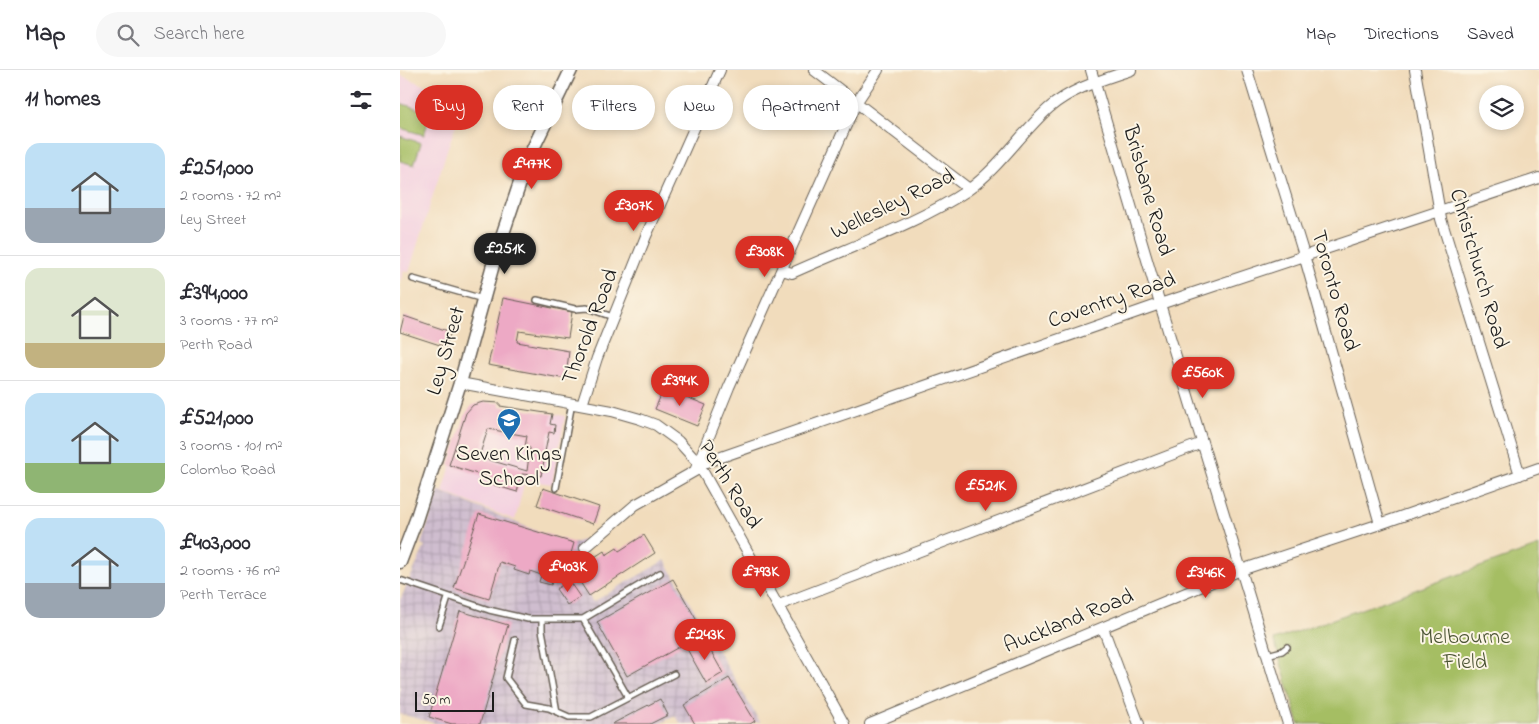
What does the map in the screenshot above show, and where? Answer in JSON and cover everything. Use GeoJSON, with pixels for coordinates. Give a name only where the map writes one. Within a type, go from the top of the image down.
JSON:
{"type":"FeatureCollection","features":[{"type":"Feature","properties":{"kind":"street","name":"Ley Street"},"geometry":{"type":"LineString","coordinates":[[400,562],[416,520],[460,383],[528,159],[571,70]]}},
{"type":"Feature","properties":{"kind":"street","name":"Thorold Road"},"geometry":{"type":"LineString","coordinates":[[577,404],[646,236],[720,70]]}},
{"type":"Feature","properties":{"kind":"street"},"geometry":{"type":"LineString","coordinates":[[814,70],[834,85]]}},
{"type":"Feature","properties":{"kind":"street"},"geometry":{"type":"LineString","coordinates":[[858,99],[878,70]]}},
{"type":"Feature","properties":{"kind":"street","name":"Brisbane Road"},"geometry":{"type":"LineString","coordinates":[[1091,70],[1288,724]]}},
{"type":"Feature","properties":{"kind":"street","name":"Wellesley Road"},"geometry":{"type":"LineString","coordinates":[[782,270],[792,272],[801,269],[922,215],[968,189],[1048,108],[1065,96],[1095,82],[1131,70]]}},
{"type":"Feature","properties":{"kind":"street","name":"Toronto Road"},"geometry":{"type":"LineString","coordinates":[[1247,70],[1304,255],[1380,524]]}},
{"type":"Feature","properties":{"kind":"street","name":"Christchurch Road"},"geometry":{"type":"LineString","coordinates":[[1415,70],[1440,213],[1520,475]]}},
{"type":"Feature","properties":{"kind":"street"},"geometry":{"type":"LineString","coordinates":[[858,104],[968,189]]}},
{"type":"Feature","properties":{"kind":"street"},"geometry":{"type":"LineString","coordinates":[[585,548],[635,505],[695,471],[712,427],[844,130]]}},
{"type":"Feature","properties":{"kind":"street","name":"Coventry Road"},"geometry":{"type":"LineString","coordinates":[[698,463],[717,459],[1304,255],[1440,213],[1539,178]]}},
{"type":"Feature","properties":{"kind":"street","name":"Perth Road"},"geometry":{"type":"LineString","coordinates":[[460,383],[623,413],[656,425],[678,441],[698,463],[844,724]]}},
{"type":"Feature","properties":{"kind":"street"},"geometry":{"type":"LineString","coordinates":[[779,605],[1202,443]]}},
{"type":"Feature","properties":{"kind":"street","name":"Auckland Road"},"geometry":{"type":"LineString","coordinates":[[870,724],[1241,570],[1539,468]]}},
{"type":"Feature","properties":{"kind":"street"},"geometry":{"type":"LineString","coordinates":[[1104,628],[1139,724]]}},
{"type":"Feature","properties":{"kind":"lane"},"geometry":{"type":"LineString","coordinates":[[413,279],[484,300]]}},
{"type":"Feature","properties":{"kind":"lane"},"geometry":{"type":"LineString","coordinates":[[536,300],[575,309],[587,308],[613,317]]}},
{"type":"Feature","properties":{"kind":"lane"},"geometry":{"type":"LineString","coordinates":[[556,488],[577,404]]}},
{"type":"Feature","properties":{"kind":"lane"},"geometry":{"type":"LineString","coordinates":[[400,580],[448,598],[528,619],[583,619],[660,573]]}},
{"type":"Feature","properties":{"kind":"lane"},"geometry":{"type":"LineString","coordinates":[[439,626],[448,598]]}},
{"type":"Feature","properties":{"kind":"lane"},"geometry":{"type":"LineString","coordinates":[[542,619],[542,630],[556,712]]}},
{"type":"Feature","properties":{"kind":"lane"},"geometry":{"type":"LineString","coordinates":[[583,619],[628,698]]}},
{"type":"Feature","properties":{"kind":"lane"},"geometry":{"type":"LineString","coordinates":[[515,640],[506,678],[526,704],[569,717],[591,717],[674,674]]}},
{"type":"Feature","properties":{"kind":"lane"},"geometry":{"type":"LineString","coordinates":[[1267,655],[1282,651],[1287,647]]}},
{"type":"Feature","properties":{"kind":"shaded area"},"geometry":{"type":"Polygon","coordinates":[[[400,75],[424,85],[415,85],[415,130],[454,130],[409,272],[404,270],[400,282],[400,75]]]}},
{"type":"Feature","properties":{"kind":"shaded area","name":"Seven Kings School"},"geometry":{"type":"Polygon","coordinates":[[[483,402],[500,403],[500,406],[565,416],[552,484],[525,480],[515,520],[443,492],[466,413],[473,405],[483,402]]]}},
{"type":"Feature","properties":{"kind":"shaded area"},"geometry":{"type":"Polygon","coordinates":[[[439,491],[539,532],[574,543],[585,539],[571,571],[593,602],[665,560],[760,722],[681,724],[675,716],[659,724],[438,724],[400,714],[400,600],[425,546],[421,544],[439,491]]]}},
{"type":"Feature","properties":{"kind":"green space"},"geometry":{"type":"Polygon","coordinates":[[[400,103],[415,108],[415,130],[426,130],[424,135],[400,128],[400,103]]]}},
{"type":"Feature","properties":{"kind":"green space"},"geometry":{"type":"Polygon","coordinates":[[[400,136],[421,143],[414,165],[400,161],[400,136]]]}},
{"type":"Feature","properties":{"kind":"green space","name":"Melbourne Field"},"geometry":{"type":"Polygon","coordinates":[[[1539,546],[1539,724],[1299,724],[1274,640],[1539,546]]]}},
{"type":"Feature","properties":{"kind":"building"},"geometry":{"type":"Polygon","coordinates":[[[503,298],[572,312],[568,338],[519,331],[517,342],[569,351],[566,379],[488,365],[503,298]]]}},
{"type":"Feature","properties":{"kind":"building"},"geometry":{"type":"Polygon","coordinates":[[[404,316],[451,332],[446,347],[400,332],[404,316]]]}},
{"type":"Feature","properties":{"kind":"building"},"geometry":{"type":"Polygon","coordinates":[[[664,388],[706,405],[697,426],[655,409],[664,388]]]}},
{"type":"Feature","properties":{"kind":"building"},"geometry":{"type":"Polygon","coordinates":[[[483,402],[500,403],[500,406],[552,414],[550,424],[555,425],[554,433],[549,432],[545,452],[550,453],[549,462],[544,461],[541,476],[522,474],[517,492],[494,485],[496,480],[449,465],[466,413],[473,405],[483,402]],[[488,429],[479,457],[527,471],[530,448],[525,447],[527,436],[488,429]]]}},
{"type":"Feature","properties":{"kind":"building"},"geometry":{"type":"Polygon","coordinates":[[[543,488],[599,507],[593,524],[537,505],[543,488]]]}},
{"type":"Feature","properties":{"kind":"building"},"geometry":{"type":"Polygon","coordinates":[[[479,514],[574,543],[563,581],[553,578],[551,585],[539,582],[541,575],[530,571],[529,575],[514,570],[515,567],[500,562],[489,599],[454,588],[479,514]]]}},
{"type":"Feature","properties":{"kind":"building"},"geometry":{"type":"Polygon","coordinates":[[[644,535],[655,553],[589,596],[573,571],[604,551],[606,555],[617,548],[619,551],[644,535]]]}},
{"type":"Feature","properties":{"kind":"building"},"geometry":{"type":"Polygon","coordinates":[[[673,579],[704,633],[627,676],[597,622],[673,579]]]}},
{"type":"Feature","properties":{"kind":"building"},"geometry":{"type":"Polygon","coordinates":[[[569,581],[580,597],[567,605],[556,589],[569,581]]]}},
{"type":"Feature","properties":{"kind":"building"},"geometry":{"type":"Polygon","coordinates":[[[460,611],[508,625],[480,724],[452,724],[429,717],[460,611]]]}},
{"type":"Feature","properties":{"kind":"building"},"geometry":{"type":"Polygon","coordinates":[[[704,639],[723,673],[706,683],[687,649],[704,639]]]}},
{"type":"Feature","properties":{"kind":"building"},"geometry":{"type":"Polygon","coordinates":[[[729,678],[755,721],[750,724],[695,724],[684,705],[729,678]]]}},
{"type":"Feature","properties":{"kind":"building"},"geometry":{"type":"Polygon","coordinates":[[[660,699],[668,715],[650,724],[612,724],[660,699]]]}},
{"type":"Feature","properties":{"kind":"place","name":"Seven Kings School"},"geometry":{"type":"Point","coordinates":[509,441]}}]}
